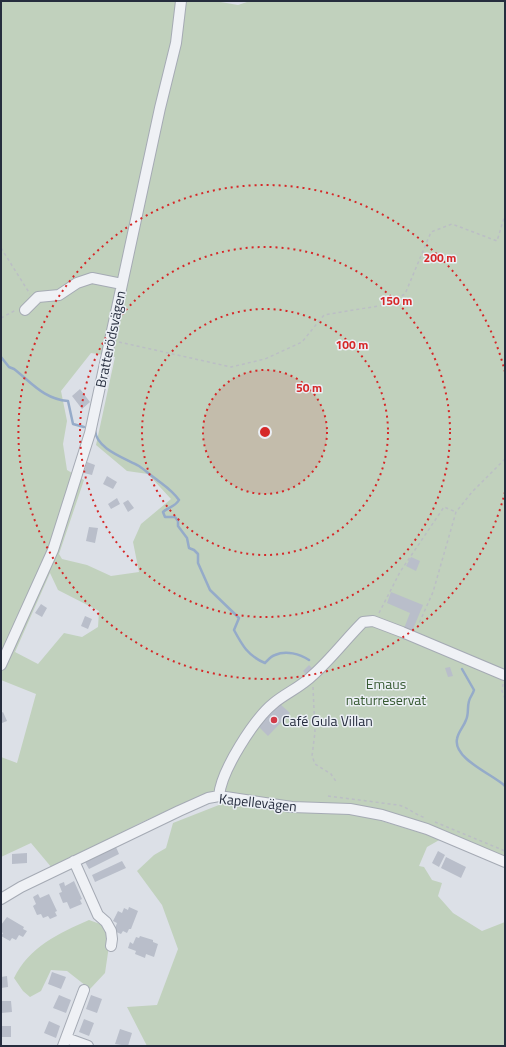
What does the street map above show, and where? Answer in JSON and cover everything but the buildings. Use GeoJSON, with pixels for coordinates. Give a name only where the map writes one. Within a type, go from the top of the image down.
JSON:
{"type":"FeatureCollection","features":[{"type":"Feature","properties":{"kind":"street","name":"Bratterödsvägen"},"geometry":{"type":"LineString","coordinates":[[1,665],[39,583],[58,535],[90,433],[109,341],[176,43],[181,1]]}},
{"type":"Feature","properties":{"kind":"street"},"geometry":{"type":"LineString","coordinates":[[25,310],[42,295],[59,295],[82,280],[92,278],[122,284]]}},
{"type":"Feature","properties":{"kind":"street"},"geometry":{"type":"LineString","coordinates":[[219,796],[227,771],[252,726],[273,704],[295,690],[313,675],[363,622],[373,621],[504,675]]}},
{"type":"Feature","properties":{"kind":"street","name":"Kapellevägen"},"geometry":{"type":"LineString","coordinates":[[1,899],[74,861],[179,811],[208,798],[219,796],[292,807],[350,809],[382,815],[427,829],[505,862]]}},
{"type":"Feature","properties":{"kind":"street"},"geometry":{"type":"LineString","coordinates":[[74,861],[98,916],[106,922],[110,931],[112,939],[111,946]]}},
{"type":"Feature","properties":{"kind":"street"},"geometry":{"type":"LineString","coordinates":[[84,990],[65,1042],[88,1046]]}},
{"type":"Feature","properties":{"kind":"path"},"geometry":{"type":"LineString","coordinates":[[109,341],[231,367],[265,359],[302,342],[324,315],[384,305],[405,294],[432,232],[452,224],[497,241],[505,215]]}},
{"type":"Feature","properties":{"kind":"path"},"geometry":{"type":"LineString","coordinates":[[1,248],[35,300]]}},
{"type":"Feature","properties":{"kind":"path"},"geometry":{"type":"LineString","coordinates":[[1,318],[20,307],[23,307],[25,310]]}},
{"type":"Feature","properties":{"kind":"path"},"geometry":{"type":"LineString","coordinates":[[413,637],[433,592],[456,512],[472,492],[505,459]]}},
{"type":"Feature","properties":{"kind":"path"},"geometry":{"type":"LineString","coordinates":[[373,621],[381,610],[400,572],[444,507],[456,512]]}},
{"type":"Feature","properties":{"kind":"path"},"geometry":{"type":"LineString","coordinates":[[313,675],[315,732],[312,756],[315,764],[331,774],[337,783]]}},
{"type":"Feature","properties":{"kind":"green space","name":"Emaus naturreservat"},"geometry":{"type":"Polygon","coordinates":[[[1,1],[215,1],[238,5],[250,1],[505,1],[505,859],[377,809],[193,799],[140,823],[52,868],[31,843],[1,857],[1,757],[17,763],[36,694],[1,680],[1,1]],[[91,353],[61,391],[67,421],[63,444],[67,470],[84,480],[59,554],[62,559],[87,565],[111,576],[139,572],[133,542],[141,524],[171,499],[148,474],[127,471],[96,445],[115,357],[91,353]],[[50,573],[15,652],[38,664],[64,633],[82,637],[98,627],[99,611],[58,590],[50,573]]]}},
{"type":"Feature","properties":{"kind":"green space"},"geometry":{"type":"Polygon","coordinates":[[[224,803],[318,813],[362,815],[441,839],[427,847],[419,866],[424,867],[432,880],[442,883],[438,896],[453,913],[482,931],[505,922],[505,1046],[147,1046],[127,1007],[157,1005],[178,949],[162,905],[137,871],[154,855],[166,848],[173,823],[224,803]]]}},
{"type":"Feature","properties":{"kind":"green space"},"geometry":{"type":"Polygon","coordinates":[[[89,920],[103,925],[110,939],[105,973],[90,989],[67,971],[51,970],[41,991],[30,997],[23,991],[14,978],[20,967],[36,949],[46,942],[89,920]]]}},
{"type":"Feature","properties":{"kind":"waterway"},"geometry":{"type":"LineString","coordinates":[[1,357],[9,367],[14,369],[45,394],[60,400],[68,401],[73,424],[84,427]]}},
{"type":"Feature","properties":{"kind":"waterway"},"geometry":{"type":"LineString","coordinates":[[95,430],[100,443],[112,452],[141,468],[174,493],[179,500],[176,504],[163,512],[165,517],[175,517],[178,521],[178,526],[187,538],[189,548],[198,554],[198,563],[210,590],[239,618],[234,630],[246,650],[254,657],[265,663],[272,656],[284,653],[297,654],[309,660]]}},
{"type":"Feature","properties":{"kind":"waterway"},"geometry":{"type":"LineString","coordinates":[[462,669],[474,690],[469,701],[467,718],[457,739],[457,746],[461,753],[475,766],[505,786]]}},
{"type":"Feature","properties":{"kind":"place","name":"Café Gula Villan"},"geometry":{"type":"Point","coordinates":[274,720]}}]}
